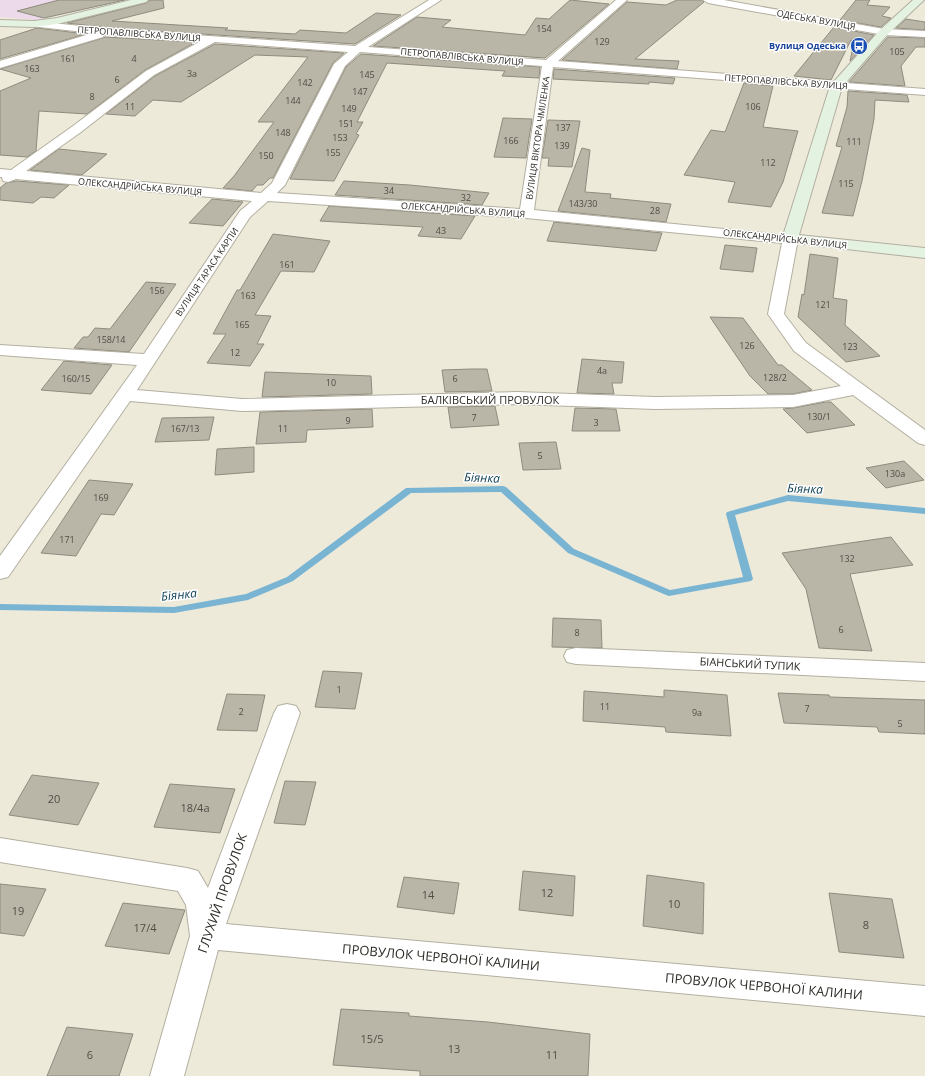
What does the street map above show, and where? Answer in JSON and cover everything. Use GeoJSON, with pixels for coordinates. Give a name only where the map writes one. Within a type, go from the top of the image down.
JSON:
{"type":"FeatureCollection","features":[{"type":"Feature","properties":{"kind":"street"},"geometry":{"type":"LineString","coordinates":[[34,24],[78,17],[143,0]]}},
{"type":"Feature","properties":{"kind":"street","name":"ВУЛИЦЯ ТАРАСА КАРПИ"},"geometry":{"type":"LineString","coordinates":[[0,572],[149,360],[245,214],[278,185],[340,64],[357,49],[436,0]]}},
{"type":"Feature","properties":{"kind":"street","name":"ВУЛИЦЯ ВІКТОРА ЧМІЛЕНКА"},"geometry":{"type":"LineString","coordinates":[[526,214],[548,64],[622,0]]}},
{"type":"Feature","properties":{"kind":"street","name":"ОДЕСЬКА ВУЛИЦЯ"},"geometry":{"type":"LineString","coordinates":[[708,0],[884,32],[925,34]]}},
{"type":"Feature","properties":{"kind":"street"},"geometry":{"type":"LineString","coordinates":[[919,0],[884,32],[836,86],[790,239],[776,314],[800,347],[925,439]]}},
{"type":"Feature","properties":{"kind":"street","name":"ПЕТРОПАВЛІВСЬКА ВУЛИЦЯ"},"geometry":{"type":"LineString","coordinates":[[0,23],[34,24],[109,32],[357,49],[925,92]]}},
{"type":"Feature","properties":{"kind":"street"},"geometry":{"type":"LineString","coordinates":[[0,65],[109,32]]}},
{"type":"Feature","properties":{"kind":"street"},"geometry":{"type":"LineString","coordinates":[[0,183],[7,174],[150,73],[213,39]]}},
{"type":"Feature","properties":{"kind":"street","name":"ОЛЕКСАНДРІЙСЬКА ВУЛИЦЯ"},"geometry":{"type":"LineString","coordinates":[[7,174],[240,196],[526,214],[925,253]]}},
{"type":"Feature","properties":{"kind":"street"},"geometry":{"type":"LineString","coordinates":[[0,350],[149,360]]}},
{"type":"Feature","properties":{"kind":"street","name":"БАЛКІВСЬКИЙ ПРОВУЛОК"},"geometry":{"type":"LineString","coordinates":[[124,395],[242,405],[517,398],[655,403],[793,401],[856,389]]}},
{"type":"Feature","properties":{"kind":"street","name":"БІАНСЬКИЙ ТУПИК"},"geometry":{"type":"LineString","coordinates":[[576,656],[925,672]]}},
{"type":"Feature","properties":{"kind":"street","name":"ГЛУХИЙ ПРОВУЛОК"},"geometry":{"type":"LineString","coordinates":[[168,1076],[206,936],[287,713]]}},
{"type":"Feature","properties":{"kind":"street"},"geometry":{"type":"LineString","coordinates":[[0,850],[187,880],[201,903],[206,936]]}},
{"type":"Feature","properties":{"kind":"street","name":"ПРОВУЛОК ЧЕРВОНОЇ КАЛИНИ"},"geometry":{"type":"LineString","coordinates":[[206,936],[925,1001]]}},
{"type":"Feature","properties":{"kind":"shaded area"},"geometry":{"type":"Polygon","coordinates":[[[0,0],[116,0],[38,20],[0,17],[0,0]]]}},
{"type":"Feature","properties":{"kind":"building"},"geometry":{"type":"Polygon","coordinates":[[[59,0],[125,0],[44,18],[17,11],[59,0]]]}},
{"type":"Feature","properties":{"kind":"building"},"geometry":{"type":"Polygon","coordinates":[[[150,0],[163,0],[164,8],[112,21],[228,28],[225,30],[295,34],[300,30],[346,33],[376,13],[401,15],[355,44],[109,28],[67,23],[146,3],[150,0]]]}},
{"type":"Feature","properties":{"kind":"building"},"geometry":{"type":"Polygon","coordinates":[[[570,0],[609,4],[545,58],[373,46],[417,17],[451,20],[442,27],[525,35],[536,18],[549,19],[570,0]]]}},
{"type":"Feature","properties":{"kind":"building"},"geometry":{"type":"Polygon","coordinates":[[[677,0],[702,0],[704,2],[635,59],[679,61],[677,69],[562,60],[627,2],[666,5],[677,0]]]}},
{"type":"Feature","properties":{"kind":"building"},"geometry":{"type":"Polygon","coordinates":[[[856,0],[870,0],[867,5],[890,7],[882,16],[891,18],[881,27],[840,20],[856,0]]]}},
{"type":"Feature","properties":{"kind":"building"},"geometry":{"type":"Polygon","coordinates":[[[906,19],[925,22],[925,30],[896,28],[906,19]]]}},
{"type":"Feature","properties":{"kind":"building"},"geometry":{"type":"Polygon","coordinates":[[[834,27],[874,35],[850,61],[854,42],[851,40],[831,80],[794,76],[834,27]]]}},
{"type":"Feature","properties":{"kind":"building"},"geometry":{"type":"Polygon","coordinates":[[[37,28],[86,34],[0,59],[0,40],[37,28]]]}},
{"type":"Feature","properties":{"kind":"building"},"geometry":{"type":"Polygon","coordinates":[[[105,37],[196,42],[145,70],[87,114],[39,111],[36,151],[27,157],[0,155],[0,91],[31,78],[0,69],[105,37]]]}},
{"type":"Feature","properties":{"kind":"building"},"geometry":{"type":"Polygon","coordinates":[[[888,37],[925,38],[925,47],[916,47],[901,66],[905,86],[849,82],[888,37]]]}},
{"type":"Feature","properties":{"kind":"building"},"geometry":{"type":"Polygon","coordinates":[[[215,44],[344,53],[333,63],[273,178],[270,178],[263,185],[257,185],[252,191],[223,188],[234,176],[274,122],[258,122],[308,57],[255,55],[181,102],[153,100],[135,116],[106,114],[155,76],[215,44]]]}},
{"type":"Feature","properties":{"kind":"building"},"geometry":{"type":"Polygon","coordinates":[[[361,54],[540,67],[539,78],[502,76],[505,71],[387,63],[357,122],[363,122],[356,134],[359,135],[334,181],[290,179],[346,67],[361,54]]]}},
{"type":"Feature","properties":{"kind":"building"},"geometry":{"type":"Polygon","coordinates":[[[554,69],[675,78],[673,84],[553,79],[554,69]]]}},
{"type":"Feature","properties":{"kind":"building"},"geometry":{"type":"Polygon","coordinates":[[[744,83],[773,86],[763,127],[798,131],[783,182],[771,207],[728,202],[735,182],[684,175],[711,130],[725,132],[744,83]]]}},
{"type":"Feature","properties":{"kind":"building"},"geometry":{"type":"Polygon","coordinates":[[[848,91],[907,95],[909,102],[875,100],[874,119],[862,181],[853,216],[822,213],[842,147],[836,146],[847,107],[848,91]]]}},
{"type":"Feature","properties":{"kind":"building"},"geometry":{"type":"Polygon","coordinates":[[[503,118],[532,119],[526,158],[494,157],[503,118]]]}},
{"type":"Feature","properties":{"kind":"building"},"geometry":{"type":"Polygon","coordinates":[[[548,120],[580,121],[572,167],[548,166],[549,158],[542,158],[548,120]]]}},
{"type":"Feature","properties":{"kind":"building"},"geometry":{"type":"Polygon","coordinates":[[[582,148],[590,150],[585,192],[611,194],[610,198],[671,204],[666,222],[558,211],[582,148]]]}},
{"type":"Feature","properties":{"kind":"building"},"geometry":{"type":"Polygon","coordinates":[[[59,149],[107,154],[82,175],[30,170],[59,149]]]}},
{"type":"Feature","properties":{"kind":"building"},"geometry":{"type":"Polygon","coordinates":[[[16,181],[69,185],[54,198],[41,197],[33,203],[0,200],[0,188],[6,183],[16,181]]]}},
{"type":"Feature","properties":{"kind":"building"},"geometry":{"type":"Polygon","coordinates":[[[344,181],[410,185],[489,193],[482,205],[335,195],[344,181]]]}},
{"type":"Feature","properties":{"kind":"building"},"geometry":{"type":"Polygon","coordinates":[[[212,199],[243,202],[223,226],[189,223],[212,199]]]}},
{"type":"Feature","properties":{"kind":"building"},"geometry":{"type":"Polygon","coordinates":[[[329,206],[475,216],[461,239],[418,236],[423,227],[320,221],[329,206]]]}},
{"type":"Feature","properties":{"kind":"building"},"geometry":{"type":"Polygon","coordinates":[[[554,222],[662,233],[656,251],[547,241],[554,222]]]}},
{"type":"Feature","properties":{"kind":"building"},"geometry":{"type":"Polygon","coordinates":[[[273,234],[330,241],[314,272],[281,271],[255,315],[271,316],[257,344],[264,344],[250,366],[207,363],[226,334],[213,334],[237,290],[240,290],[273,234]]]}},
{"type":"Feature","properties":{"kind":"building"},"geometry":{"type":"Polygon","coordinates":[[[725,245],[757,248],[753,272],[720,269],[725,245]]]}},
{"type":"Feature","properties":{"kind":"building"},"geometry":{"type":"Polygon","coordinates":[[[810,254],[838,258],[833,298],[847,300],[845,325],[880,356],[846,362],[798,317],[802,294],[804,295],[810,254]]]}},
{"type":"Feature","properties":{"kind":"building"},"geometry":{"type":"Polygon","coordinates":[[[146,282],[176,284],[129,352],[74,348],[83,337],[88,337],[95,328],[110,329],[146,282]]]}},
{"type":"Feature","properties":{"kind":"building"},"geometry":{"type":"Polygon","coordinates":[[[710,317],[743,318],[778,365],[782,365],[812,390],[793,394],[768,394],[750,376],[710,317]]]}},
{"type":"Feature","properties":{"kind":"building"},"geometry":{"type":"Polygon","coordinates":[[[582,359],[624,362],[622,383],[612,383],[614,394],[577,393],[582,359]]]}},
{"type":"Feature","properties":{"kind":"building"},"geometry":{"type":"Polygon","coordinates":[[[64,361],[112,365],[91,394],[41,390],[64,361]]]}},
{"type":"Feature","properties":{"kind":"building"},"geometry":{"type":"Polygon","coordinates":[[[487,369],[492,391],[445,392],[442,370],[487,369]]]}},
{"type":"Feature","properties":{"kind":"building"},"geometry":{"type":"Polygon","coordinates":[[[265,372],[371,376],[372,394],[262,397],[265,372]]]}},
{"type":"Feature","properties":{"kind":"building"},"geometry":{"type":"Polygon","coordinates":[[[831,402],[855,425],[807,433],[783,409],[793,408],[831,402]]]}},
{"type":"Feature","properties":{"kind":"building"},"geometry":{"type":"Polygon","coordinates":[[[495,406],[499,425],[451,428],[448,407],[495,406]]]}},
{"type":"Feature","properties":{"kind":"building"},"geometry":{"type":"Polygon","coordinates":[[[575,408],[616,409],[620,431],[572,431],[575,408]]]}},
{"type":"Feature","properties":{"kind":"building"},"geometry":{"type":"Polygon","coordinates":[[[372,409],[373,427],[307,430],[306,442],[256,444],[260,412],[372,409]]]}},
{"type":"Feature","properties":{"kind":"building"},"geometry":{"type":"Polygon","coordinates":[[[214,417],[209,440],[155,442],[162,418],[214,417]]]}},
{"type":"Feature","properties":{"kind":"building"},"geometry":{"type":"Polygon","coordinates":[[[556,442],[561,469],[523,470],[519,443],[556,442]]]}},
{"type":"Feature","properties":{"kind":"building"},"geometry":{"type":"Polygon","coordinates":[[[254,447],[254,472],[215,475],[217,449],[254,447]]]}},
{"type":"Feature","properties":{"kind":"building"},"geometry":{"type":"Polygon","coordinates":[[[904,461],[924,480],[886,488],[866,468],[904,461]]]}},
{"type":"Feature","properties":{"kind":"building"},"geometry":{"type":"Polygon","coordinates":[[[89,480],[133,484],[114,515],[101,514],[76,556],[41,553],[89,480]]]}},
{"type":"Feature","properties":{"kind":"building"},"geometry":{"type":"Polygon","coordinates":[[[891,537],[913,565],[850,574],[872,651],[819,648],[806,589],[782,553],[891,537]]]}},
{"type":"Feature","properties":{"kind":"building"},"geometry":{"type":"Polygon","coordinates":[[[553,618],[601,620],[602,648],[552,647],[553,618]]]}},
{"type":"Feature","properties":{"kind":"building"},"geometry":{"type":"Polygon","coordinates":[[[323,671],[362,673],[355,709],[315,707],[323,671]]]}},
{"type":"Feature","properties":{"kind":"building"},"geometry":{"type":"Polygon","coordinates":[[[664,690],[727,695],[731,736],[666,732],[665,727],[583,721],[584,691],[664,697],[664,690]]]}},
{"type":"Feature","properties":{"kind":"building"},"geometry":{"type":"Polygon","coordinates":[[[778,693],[829,695],[830,697],[925,700],[925,734],[879,732],[877,727],[784,723],[778,693]]]}},
{"type":"Feature","properties":{"kind":"building"},"geometry":{"type":"Polygon","coordinates":[[[227,694],[265,695],[257,731],[217,730],[227,694]]]}},
{"type":"Feature","properties":{"kind":"building"},"geometry":{"type":"Polygon","coordinates":[[[32,775],[99,783],[78,825],[9,815],[32,775]]]}},
{"type":"Feature","properties":{"kind":"building"},"geometry":{"type":"Polygon","coordinates":[[[285,781],[316,782],[305,825],[274,823],[285,781]]]}},
{"type":"Feature","properties":{"kind":"building"},"geometry":{"type":"Polygon","coordinates":[[[170,784],[235,789],[220,833],[154,827],[170,784]]]}},
{"type":"Feature","properties":{"kind":"building"},"geometry":{"type":"Polygon","coordinates":[[[523,871],[575,876],[573,916],[519,910],[523,871]]]}},
{"type":"Feature","properties":{"kind":"building"},"geometry":{"type":"Polygon","coordinates":[[[647,875],[704,883],[703,934],[643,926],[647,875]]]}},
{"type":"Feature","properties":{"kind":"building"},"geometry":{"type":"Polygon","coordinates":[[[404,877],[459,883],[454,914],[397,907],[404,877]]]}},
{"type":"Feature","properties":{"kind":"building"},"geometry":{"type":"Polygon","coordinates":[[[0,884],[46,889],[24,936],[0,933],[0,884]]]}},
{"type":"Feature","properties":{"kind":"building"},"geometry":{"type":"Polygon","coordinates":[[[829,893],[892,899],[904,958],[839,952],[829,893]]]}},
{"type":"Feature","properties":{"kind":"building"},"geometry":{"type":"Polygon","coordinates":[[[123,903],[185,910],[169,954],[105,946],[123,903]]]}},
{"type":"Feature","properties":{"kind":"building"},"geometry":{"type":"Polygon","coordinates":[[[341,1009],[409,1013],[409,1016],[488,1022],[590,1034],[588,1076],[420,1076],[420,1071],[333,1065],[341,1009]]]}},
{"type":"Feature","properties":{"kind":"building"},"geometry":{"type":"Polygon","coordinates":[[[67,1027],[133,1034],[119,1076],[47,1076],[67,1027]]]}},
{"type":"Feature","properties":{"kind":"waterway","name":"Біянка"},"geometry":{"type":"LineString","coordinates":[[0,607],[174,610],[248,597],[290,579],[409,490],[503,489],[571,551],[669,593],[748,579],[730,514],[788,498],[925,511]]}},
{"type":"Feature","properties":{"kind":"place","name":"Вулиця Одеська"},"geometry":{"type":"Point","coordinates":[859,46]}}]}
